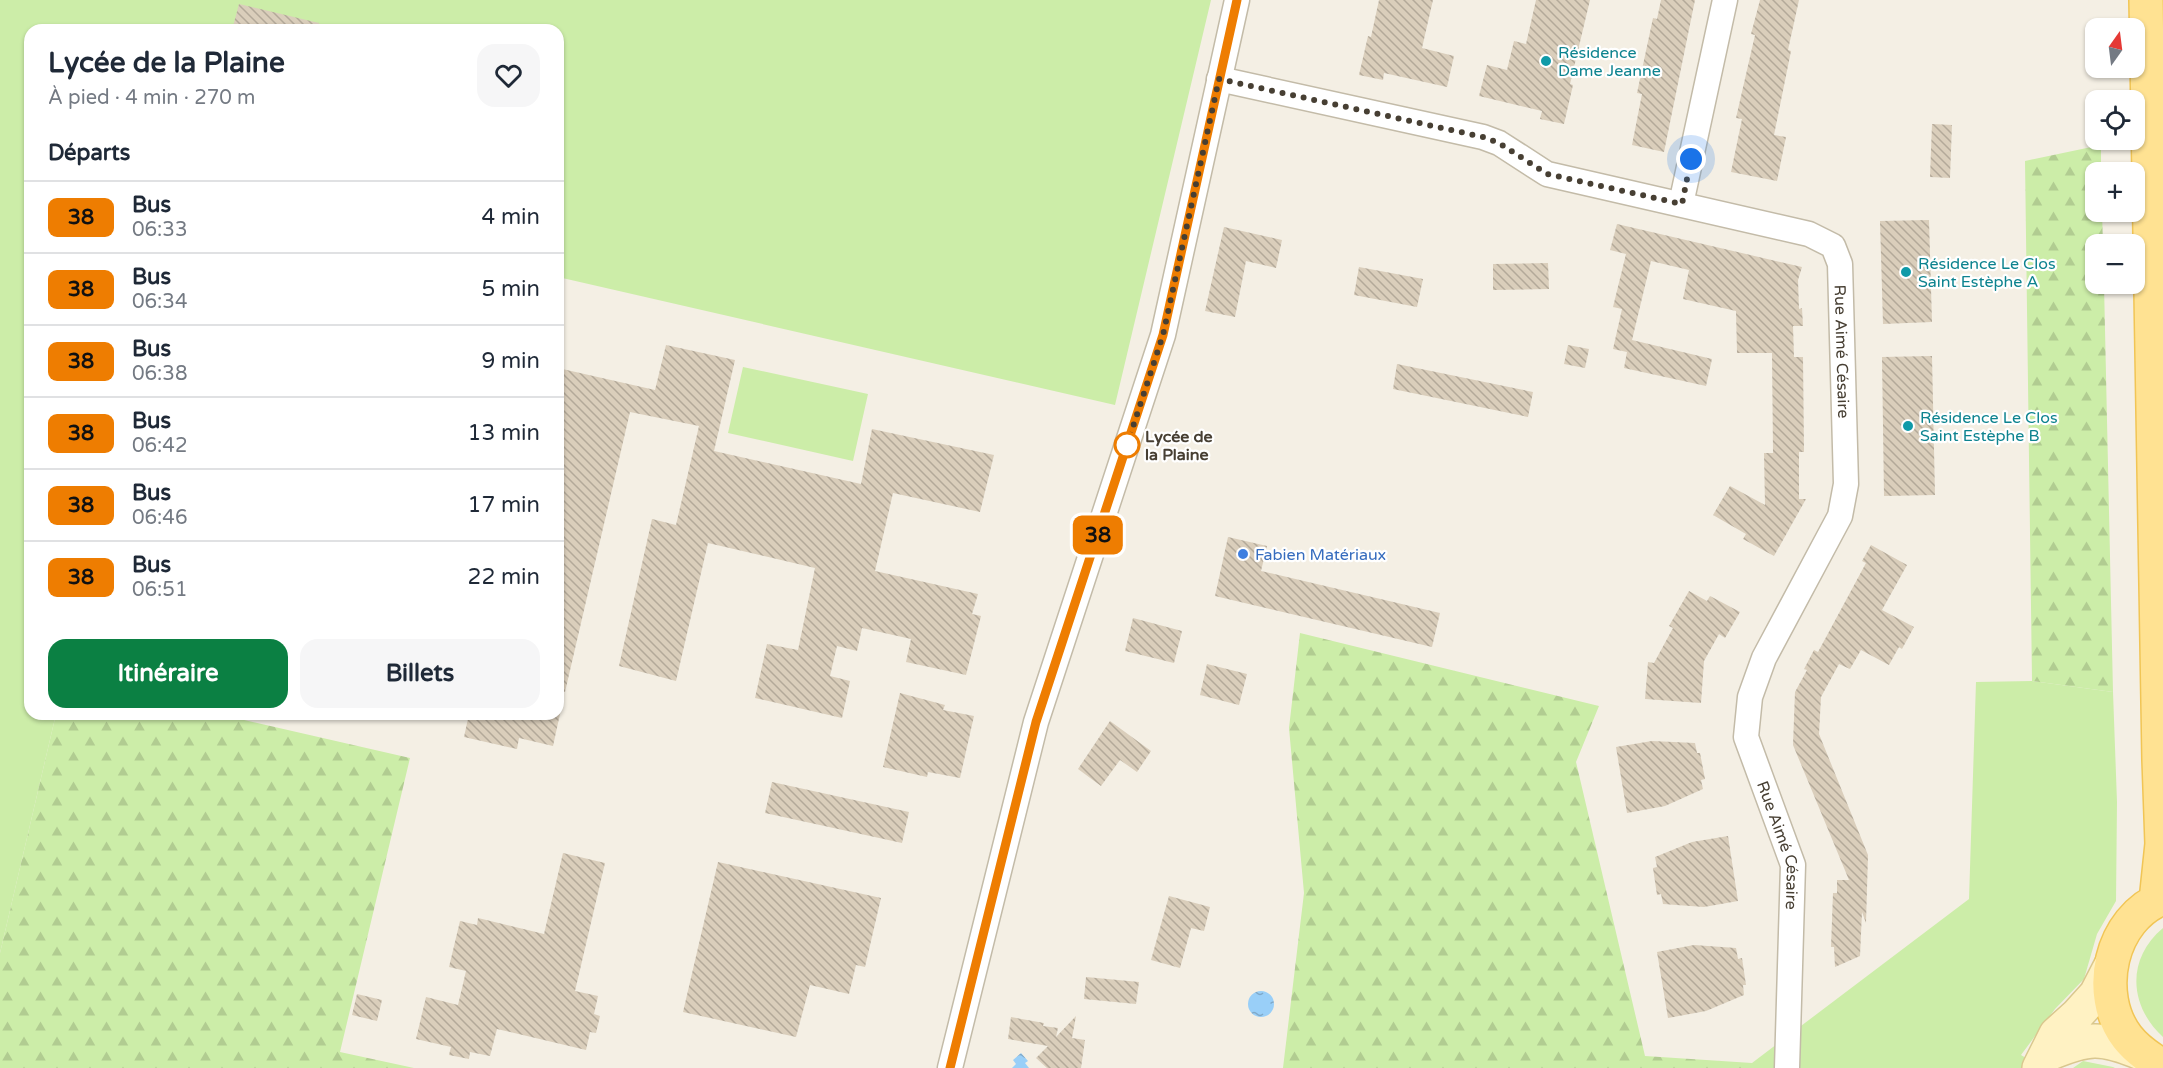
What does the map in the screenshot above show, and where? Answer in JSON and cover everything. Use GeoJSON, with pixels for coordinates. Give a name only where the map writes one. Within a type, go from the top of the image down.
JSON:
{"type":"FeatureCollection","features":[{"type":"Feature","properties":{"kind":"main road"},"geometry":{"type":"LineString","coordinates":[[2146,0],[2162,844],[2160,900],[2135,917],[2120,939],[2111,965],[2110,990],[2115,1014],[2126,1036],[2153,1060]]}},
{"type":"Feature","properties":{"kind":"street"},"geometry":{"type":"LineString","coordinates":[[950,1068],[1036,722],[1163,335],[1237,0]]}},
{"type":"Feature","properties":{"kind":"street"},"geometry":{"type":"LineString","coordinates":[[1682,204],[1725,0]]}},
{"type":"Feature","properties":{"kind":"street","name":"Rue Aimé Césaire"},"geometry":{"type":"LineString","coordinates":[[1219,79],[1483,137],[1499,143],[1547,174],[1809,234],[1833,246],[1840,264],[1846,484],[1840,516],[1764,658],[1750,697],[1746,737],[1793,865],[1787,1068]]}},
{"type":"Feature","properties":{"kind":"street"},"geometry":{"type":"LineString","coordinates":[[2043,1062],[2056,1034],[2096,994],[2111,965]]}},
{"type":"Feature","properties":{"kind":"street"},"geometry":{"type":"LineString","coordinates":[[2043,1062],[2071,1045],[2094,1040],[2118,1043],[2153,1060]]}},
{"type":"Feature","properties":{"kind":"green space"},"geometry":{"type":"Polygon","coordinates":[[[0,0],[1211,0],[1115,405],[564,278],[564,24],[24,24],[24,720],[55,720],[0,953],[0,0]]]}},
{"type":"Feature","properties":{"kind":"green space"},"geometry":{"type":"Polygon","coordinates":[[[2085,148],[2101,150],[2101,162],[2085,162],[2085,222],[2102,222],[2103,234],[2085,234],[2085,294],[2104,294],[2113,692],[2032,681],[2025,161],[2085,148]]]}},
{"type":"Feature","properties":{"kind":"green space"},"geometry":{"type":"Polygon","coordinates":[[[743,367],[868,394],[853,461],[728,433],[743,367]]]}},
{"type":"Feature","properties":{"kind":"green space"},"geometry":{"type":"Polygon","coordinates":[[[1300,633],[1599,706],[1576,762],[1645,1056],[1752,1063],[1752,1068],[1283,1068],[1304,893],[1289,728],[1300,633]]]}},
{"type":"Feature","properties":{"kind":"green space"},"geometry":{"type":"Polygon","coordinates":[[[2032,681],[2113,692],[2117,802],[2116,901],[2097,934],[2084,979],[2055,1009],[2021,1055],[2043,1068],[1752,1068],[1752,1063],[1969,899],[1976,682],[2032,681]]]}},
{"type":"Feature","properties":{"kind":"green space"},"geometry":{"type":"Polygon","coordinates":[[[55,720],[244,720],[410,758],[340,1052],[414,1068],[0,1068],[0,953],[55,720]]]}},
{"type":"Feature","properties":{"kind":"green space"},"geometry":{"type":"Polygon","coordinates":[[[2163,928],[2163,1037],[2143,1011],[2136,983],[2143,954],[2151,940],[2163,928]]]}},
{"type":"Feature","properties":{"kind":"green space"},"geometry":{"type":"Polygon","coordinates":[[[2083,1061],[2113,1067],[2115,1068],[2073,1068],[2083,1061]]]}},
{"type":"Feature","properties":{"kind":"water"},"geometry":{"type":"Polygon","coordinates":[[[1261,991],[1270,995],[1274,1004],[1270,1013],[1261,1017],[1252,1013],[1248,1004],[1252,995],[1261,991]]]}},
{"type":"Feature","properties":{"kind":"water"},"geometry":{"type":"Polygon","coordinates":[[[1021,1053],[1028,1061],[1025,1063],[1029,1068],[1012,1068],[1016,1064],[1013,1060],[1021,1053]]]}},
{"type":"Feature","properties":{"kind":"building"},"geometry":{"type":"Polygon","coordinates":[[[1379,0],[1433,0],[1422,48],[1454,56],[1447,87],[1384,73],[1383,80],[1359,75],[1368,36],[1371,37],[1379,0]]]}},
{"type":"Feature","properties":{"kind":"building","name":"Résidence Dame Jeanne"},"geometry":{"type":"Polygon","coordinates":[[[1536,0],[1590,0],[1570,84],[1573,85],[1564,124],[1540,119],[1542,111],[1479,96],[1487,65],[1507,70],[1514,41],[1526,44],[1536,0]]]}},
{"type":"Feature","properties":{"kind":"building"},"geometry":{"type":"Polygon","coordinates":[[[1661,0],[1695,0],[1664,152],[1632,145],[1642,94],[1637,93],[1653,18],[1657,19],[1661,0]]]}},
{"type":"Feature","properties":{"kind":"building"},"geometry":{"type":"Polygon","coordinates":[[[1760,0],[1799,0],[1774,135],[1786,137],[1777,181],[1731,172],[1742,119],[1736,118],[1755,35],[1751,34],[1760,0]]]}},
{"type":"Feature","properties":{"kind":"building"},"geometry":{"type":"Polygon","coordinates":[[[239,4],[319,23],[319,24],[234,24],[239,4]]]}},
{"type":"Feature","properties":{"kind":"building"},"geometry":{"type":"Polygon","coordinates":[[[1932,124],[1952,125],[1950,178],[1930,177],[1932,124]]]}},
{"type":"Feature","properties":{"kind":"building","name":"Résidence Le Clos Saint Estèphe A"},"geometry":{"type":"Polygon","coordinates":[[[1929,220],[1932,322],[1883,324],[1880,221],[1929,220]]]}},
{"type":"Feature","properties":{"kind":"building"},"geometry":{"type":"Polygon","coordinates":[[[1617,224],[1802,267],[1798,280],[1799,309],[1802,308],[1803,326],[1793,326],[1794,357],[1803,357],[1804,452],[1799,452],[1799,499],[1806,499],[1774,556],[1743,539],[1746,534],[1713,515],[1730,486],[1765,505],[1764,453],[1773,453],[1772,353],[1737,353],[1736,311],[1683,299],[1689,270],[1651,261],[1632,340],[1712,359],[1706,386],[1624,368],[1627,352],[1613,349],[1622,309],[1613,307],[1626,254],[1610,250],[1617,224]]]}},
{"type":"Feature","properties":{"kind":"building"},"geometry":{"type":"Polygon","coordinates":[[[1224,227],[1282,240],[1276,268],[1246,261],[1235,317],[1205,311],[1224,227]]]}},
{"type":"Feature","properties":{"kind":"building"},"geometry":{"type":"Polygon","coordinates":[[[1548,263],[1549,289],[1493,290],[1493,264],[1548,263]]]}},
{"type":"Feature","properties":{"kind":"building"},"geometry":{"type":"Polygon","coordinates":[[[1359,267],[1423,279],[1417,307],[1354,295],[1359,267]]]}},
{"type":"Feature","properties":{"kind":"building"},"geometry":{"type":"Polygon","coordinates":[[[666,345],[735,360],[714,451],[861,484],[872,429],[994,455],[980,512],[893,493],[875,571],[978,594],[972,614],[981,616],[966,675],[906,662],[911,639],[862,628],[857,651],[837,646],[830,676],[850,681],[842,718],[755,698],[767,644],[798,650],[815,568],[708,543],[676,681],[619,666],[652,519],[676,525],[699,426],[630,412],[564,692],[564,369],[655,390],[666,345]]]}},
{"type":"Feature","properties":{"kind":"building"},"geometry":{"type":"Polygon","coordinates":[[[1568,345],[1589,349],[1585,368],[1564,364],[1568,345]]]}},
{"type":"Feature","properties":{"kind":"building","name":"Résidence Le Clos Saint Estèphe B"},"geometry":{"type":"Polygon","coordinates":[[[1932,356],[1935,495],[1884,496],[1882,357],[1932,356]]]}},
{"type":"Feature","properties":{"kind":"building"},"geometry":{"type":"Polygon","coordinates":[[[1397,364],[1533,392],[1528,417],[1393,389],[1397,364]]]}},
{"type":"Feature","properties":{"kind":"building"},"geometry":{"type":"Polygon","coordinates":[[[1228,537],[1267,546],[1261,571],[1440,613],[1432,647],[1215,596],[1228,537]]]}},
{"type":"Feature","properties":{"kind":"building"},"geometry":{"type":"Polygon","coordinates":[[[1871,545],[1907,565],[1882,610],[1914,627],[1902,649],[1899,647],[1889,665],[1861,650],[1850,669],[1839,664],[1821,697],[1819,734],[1868,855],[1866,923],[1862,912],[1860,956],[1835,967],[1834,947],[1831,947],[1833,893],[1837,893],[1837,880],[1849,880],[1793,745],[1795,692],[1807,670],[1804,669],[1814,650],[1818,652],[1866,563],[1862,561],[1871,545]]]}},
{"type":"Feature","properties":{"kind":"building"},"geometry":{"type":"Polygon","coordinates":[[[1689,591],[1707,601],[1710,596],[1740,612],[1725,638],[1719,634],[1704,661],[1701,703],[1645,699],[1648,662],[1654,663],[1673,628],[1669,626],[1689,591]]]}},
{"type":"Feature","properties":{"kind":"building"},"geometry":{"type":"Polygon","coordinates":[[[1133,618],[1182,631],[1174,663],[1125,651],[1133,618]]]}},
{"type":"Feature","properties":{"kind":"building"},"geometry":{"type":"Polygon","coordinates":[[[1207,664],[1247,674],[1239,705],[1200,695],[1207,664]]]}},
{"type":"Feature","properties":{"kind":"building"},"geometry":{"type":"Polygon","coordinates":[[[900,693],[945,705],[943,710],[974,716],[960,778],[928,772],[927,777],[883,767],[900,693]]]}},
{"type":"Feature","properties":{"kind":"building"},"geometry":{"type":"Polygon","coordinates":[[[468,720],[559,720],[553,746],[519,738],[517,749],[464,737],[468,720]]]}},
{"type":"Feature","properties":{"kind":"building"},"geometry":{"type":"Polygon","coordinates":[[[1110,721],[1151,751],[1137,772],[1120,760],[1101,786],[1078,769],[1110,721]]]}},
{"type":"Feature","properties":{"kind":"building"},"geometry":{"type":"Polygon","coordinates":[[[1652,741],[1695,743],[1697,753],[1700,753],[1705,779],[1701,780],[1703,789],[1665,806],[1627,813],[1616,747],[1652,741]]]}},
{"type":"Feature","properties":{"kind":"building"},"geometry":{"type":"Polygon","coordinates":[[[772,782],[909,812],[902,843],[765,813],[772,782]]]}},
{"type":"Feature","properties":{"kind":"building"},"geometry":{"type":"Polygon","coordinates":[[[1728,836],[1738,901],[1704,907],[1663,904],[1661,894],[1657,895],[1653,868],[1657,867],[1655,857],[1692,842],[1728,836]]]}},
{"type":"Feature","properties":{"kind":"building"},"geometry":{"type":"Polygon","coordinates":[[[563,853],[605,863],[575,991],[598,996],[594,1014],[600,1016],[596,1033],[590,1032],[586,1050],[497,1029],[490,1056],[470,1052],[469,1059],[449,1055],[451,1047],[416,1039],[426,997],[458,1005],[466,971],[449,967],[460,921],[477,925],[478,918],[544,934],[563,853]]]}},
{"type":"Feature","properties":{"kind":"building"},"geometry":{"type":"Polygon","coordinates":[[[718,862],[881,898],[865,967],[856,965],[849,994],[810,985],[796,1037],[683,1012],[718,862]]]}},
{"type":"Feature","properties":{"kind":"building"},"geometry":{"type":"Polygon","coordinates":[[[1169,896],[1210,907],[1204,931],[1191,928],[1180,968],[1151,960],[1169,896]]]}},
{"type":"Feature","properties":{"kind":"building"},"geometry":{"type":"Polygon","coordinates":[[[1694,945],[1736,948],[1738,959],[1742,958],[1746,985],[1743,985],[1744,995],[1706,1011],[1668,1018],[1657,952],[1694,945]]]}},
{"type":"Feature","properties":{"kind":"building"},"geometry":{"type":"Polygon","coordinates":[[[1086,977],[1139,982],[1136,1004],[1084,999],[1086,977]]]}},
{"type":"Feature","properties":{"kind":"building"},"geometry":{"type":"Polygon","coordinates":[[[357,994],[382,1000],[377,1021],[352,1015],[357,994]]]}},
{"type":"Feature","properties":{"kind":"building"},"geometry":{"type":"Polygon","coordinates":[[[1076,1016],[1072,1038],[1085,1040],[1081,1068],[1047,1068],[1036,1058],[1048,1046],[1008,1039],[1011,1017],[1058,1028],[1056,1037],[1076,1016]]]}},
{"type":"Feature","properties":{"kind":"bus line","name":"38"},"geometry":{"type":"LineString","coordinates":[[950,1068],[1036,722],[1163,335],[1237,0]]}},
{"type":"Feature","properties":{"kind":"place","name":"Résidence Dame Jeanne"},"geometry":{"type":"Point","coordinates":[1546,61]}},
{"type":"Feature","properties":{"kind":"place","name":"Résidence Le Clos Saint Estèphe A"},"geometry":{"type":"Point","coordinates":[1906,272]}},
{"type":"Feature","properties":{"kind":"place","name":"Résidence Le Clos Saint Estèphe B"},"geometry":{"type":"Point","coordinates":[1908,426]}},
{"type":"Feature","properties":{"kind":"place","name":"Lycée de la Plaine"},"geometry":{"type":"Point","coordinates":[1127,445]}},
{"type":"Feature","properties":{"kind":"place","name":"Fabien Matériaux"},"geometry":{"type":"Point","coordinates":[1243,554]}},
{"type":"Feature","properties":{"kind":"route"},"geometry":{"type":"LineString","coordinates":[[1127,445],[1163,335],[1219,79],[1483,137],[1499,143],[1547,174],[1682,204],[1691,159]]}}]}
